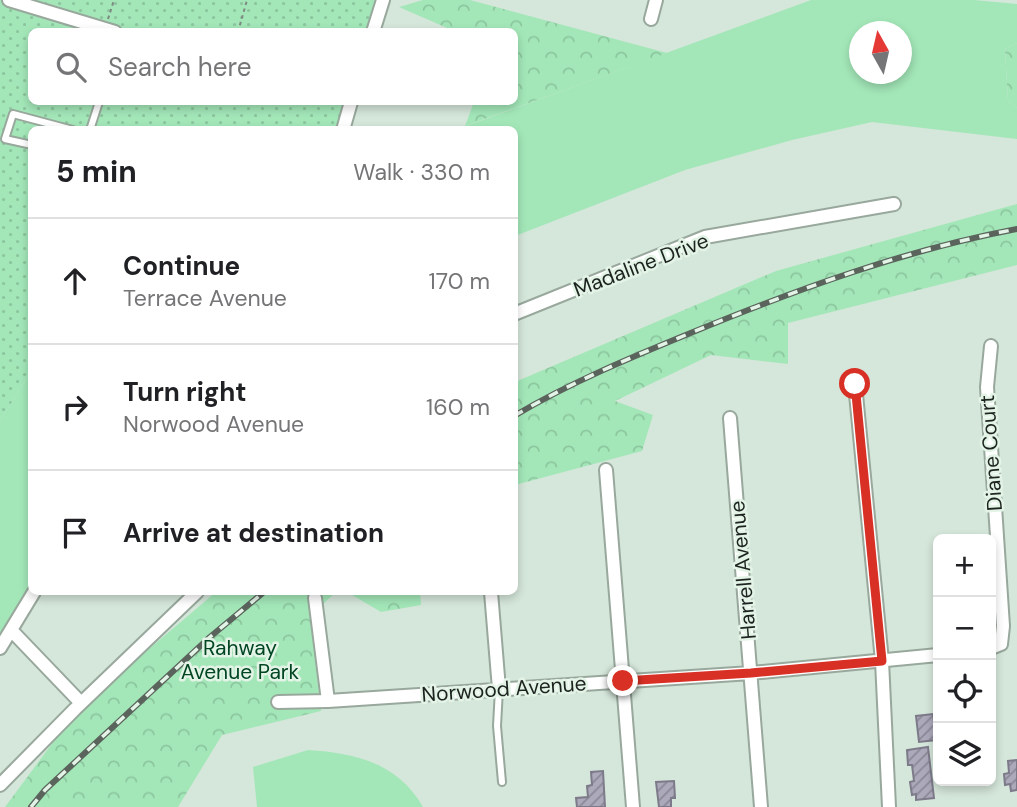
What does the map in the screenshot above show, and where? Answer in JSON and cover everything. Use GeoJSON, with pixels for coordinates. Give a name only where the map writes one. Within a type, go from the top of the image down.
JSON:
{"type":"FeatureCollection","features":[{"type":"Feature","properties":{"kind":"street"},"geometry":{"type":"LineString","coordinates":[[9,0],[103,28]]}},
{"type":"Feature","properties":{"kind":"street"},"geometry":{"type":"LineString","coordinates":[[374,28],[383,0]]}},
{"type":"Feature","properties":{"kind":"street"},"geometry":{"type":"LineString","coordinates":[[651,19],[656,0]]}},
{"type":"Feature","properties":{"kind":"street"},"geometry":{"type":"LineString","coordinates":[[344,126],[347,105]]}},
{"type":"Feature","properties":{"kind":"street","name":"Madaline Drive"},"geometry":{"type":"LineString","coordinates":[[518,312],[705,237],[894,204]]}},
{"type":"Feature","properties":{"kind":"street","name":"Diane Court"},"geometry":{"type":"LineString","coordinates":[[991,346],[986,387],[1003,626],[996,646]]}},
{"type":"Feature","properties":{"kind":"street"},"geometry":{"type":"LineString","coordinates":[[855,384],[882,661],[888,807]]}},
{"type":"Feature","properties":{"kind":"street","name":"Harrell Avenue"},"geometry":{"type":"LineString","coordinates":[[730,418],[761,807]]}},
{"type":"Feature","properties":{"kind":"street"},"geometry":{"type":"LineString","coordinates":[[606,470],[633,807]]}},
{"type":"Feature","properties":{"kind":"street"},"geometry":{"type":"LineString","coordinates":[[0,648],[32,595]]}},
{"type":"Feature","properties":{"kind":"street"},"geometry":{"type":"LineString","coordinates":[[3,777],[194,595]]}},
{"type":"Feature","properties":{"kind":"street"},"geometry":{"type":"LineString","coordinates":[[491,595],[499,690]]}},
{"type":"Feature","properties":{"kind":"street"},"geometry":{"type":"LineString","coordinates":[[315,598],[328,701]]}},
{"type":"Feature","properties":{"kind":"street"},"geometry":{"type":"LineString","coordinates":[[11,630],[82,703]]}},
{"type":"Feature","properties":{"kind":"street","name":"Norwood Avenue"},"geometry":{"type":"LineString","coordinates":[[278,702],[751,673],[933,656]]}},
{"type":"Feature","properties":{"kind":"lane"},"geometry":{"type":"LineString","coordinates":[[91,126],[98,105]]}},
{"type":"Feature","properties":{"kind":"lane"},"geometry":{"type":"LineString","coordinates":[[28,144],[5,139],[13,114],[58,126]]}},
{"type":"Feature","properties":{"kind":"lane"},"geometry":{"type":"LineString","coordinates":[[499,690],[497,726],[502,782]]}},
{"type":"Feature","properties":{"kind":"path"},"geometry":{"type":"LineString","coordinates":[[110,28],[114,0]]}},
{"type":"Feature","properties":{"kind":"path"},"geometry":{"type":"LineString","coordinates":[[239,28],[247,0]]}},
{"type":"Feature","properties":{"kind":"green space"},"geometry":{"type":"Polygon","coordinates":[[[0,0],[380,0],[371,28],[28,28],[28,105],[350,105],[344,126],[28,126],[28,376],[0,421],[0,0]]]}},
{"type":"Feature","properties":{"kind":"green space"},"geometry":{"type":"Polygon","coordinates":[[[423,0],[470,0],[667,53],[465,126],[473,105],[518,105],[518,28],[447,28],[399,7],[423,0]]]}},
{"type":"Feature","properties":{"kind":"green space"},"geometry":{"type":"Polygon","coordinates":[[[811,0],[974,0],[1017,4],[1017,43],[1005,49],[1008,101],[1017,108],[1017,139],[872,122],[792,140],[685,170],[518,235],[518,126],[466,126],[811,0]]]}},
{"type":"Feature","properties":{"kind":"green space"},"geometry":{"type":"Polygon","coordinates":[[[1017,43],[1017,108],[1008,101],[1005,49],[1017,43]]]}},
{"type":"Feature","properties":{"kind":"green space"},"geometry":{"type":"Polygon","coordinates":[[[1017,204],[1017,265],[788,323],[788,364],[711,355],[615,401],[653,415],[642,451],[518,484],[518,381],[776,271],[1017,204]]]}},
{"type":"Feature","properties":{"kind":"green space"},"geometry":{"type":"Polygon","coordinates":[[[28,376],[28,589],[0,633],[0,421],[28,376]]]}},
{"type":"Feature","properties":{"kind":"green space","name":"Rahway Avenue Park"},"geometry":{"type":"Polygon","coordinates":[[[212,595],[333,595],[310,616],[321,711],[222,735],[178,807],[5,807],[77,710],[212,595]]]}},
{"type":"Feature","properties":{"kind":"green space"},"geometry":{"type":"Polygon","coordinates":[[[352,595],[420,595],[421,605],[381,612],[352,595]]]}},
{"type":"Feature","properties":{"kind":"green space"},"geometry":{"type":"Polygon","coordinates":[[[308,750],[342,754],[374,763],[401,780],[423,807],[257,807],[253,767],[308,750]]]}},
{"type":"Feature","properties":{"kind":"building"},"geometry":{"type":"Polygon","coordinates":[[[933,714],[933,740],[919,742],[916,716],[933,714]]]}},
{"type":"Feature","properties":{"kind":"building"},"geometry":{"type":"Polygon","coordinates":[[[928,747],[934,798],[916,800],[916,794],[912,795],[910,782],[914,781],[912,765],[908,765],[907,750],[928,747]]]}},
{"type":"Feature","properties":{"kind":"building"},"geometry":{"type":"Polygon","coordinates":[[[1017,760],[1017,790],[1011,791],[1010,784],[1005,785],[1004,774],[1009,773],[1008,761],[1017,760]]]}},
{"type":"Feature","properties":{"kind":"building"},"geometry":{"type":"Polygon","coordinates":[[[603,771],[605,807],[577,807],[576,798],[588,797],[587,786],[592,785],[591,772],[603,771]]]}},
{"type":"Feature","properties":{"kind":"building"},"geometry":{"type":"Polygon","coordinates":[[[674,781],[675,798],[671,798],[671,807],[659,807],[656,782],[674,781]]]}},
{"type":"Feature","properties":{"kind":"railway"},"geometry":{"type":"LineString","coordinates":[[518,414],[602,371],[772,301],[893,259],[1017,229]]}},
{"type":"Feature","properties":{"kind":"railway"},"geometry":{"type":"LineString","coordinates":[[31,807],[45,790],[210,637],[260,595]]}},
{"type":"Feature","properties":{"kind":"route"},"geometry":{"type":"LineString","coordinates":[[623,681],[882,661],[855,384]]}}]}
